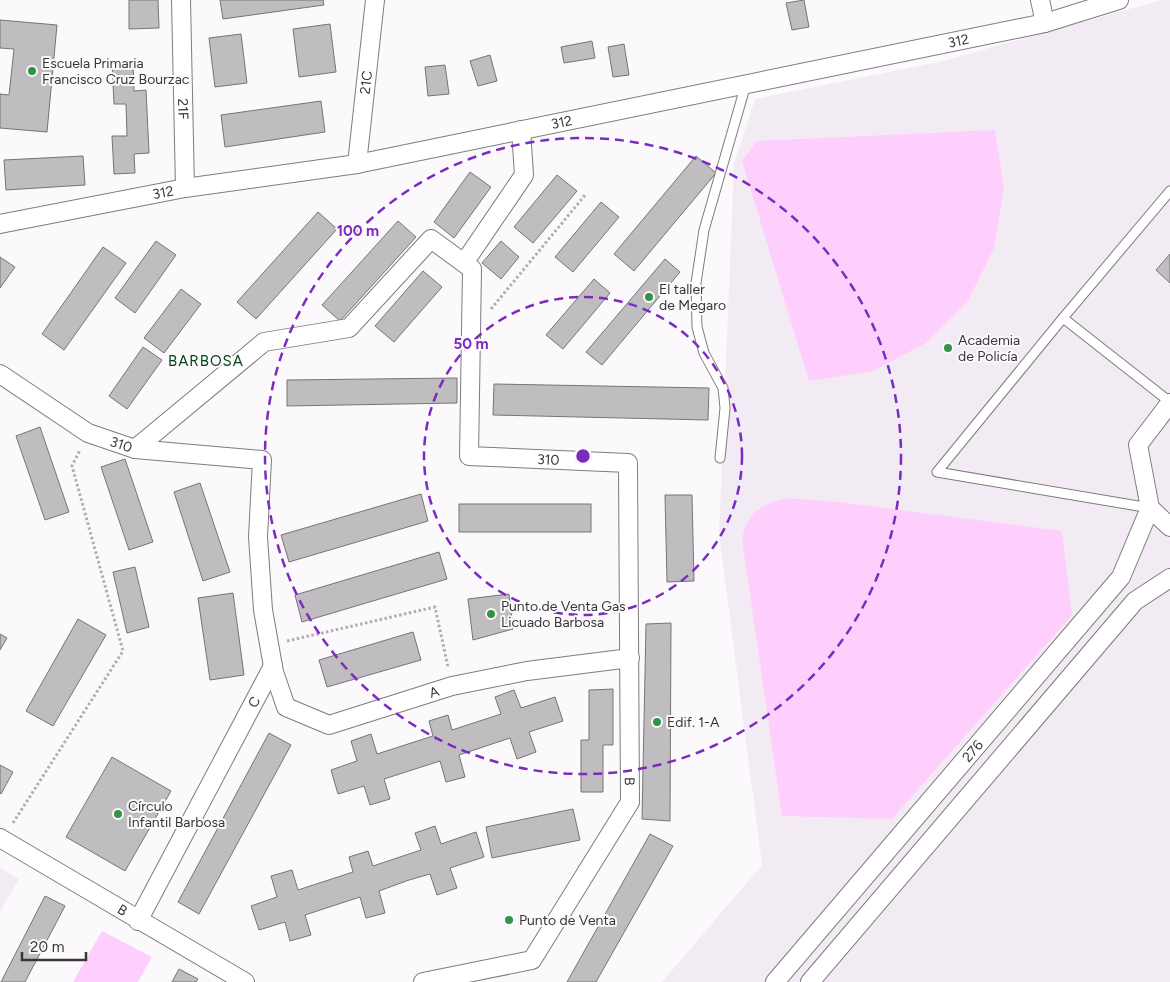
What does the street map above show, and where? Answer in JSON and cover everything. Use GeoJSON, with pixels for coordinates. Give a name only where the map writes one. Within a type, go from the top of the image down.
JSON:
{"type":"FeatureCollection","features":[{"type":"Feature","properties":{"kind":"street","name":"21F"},"geometry":{"type":"LineString","coordinates":[[181,0],[185,188]]}},
{"type":"Feature","properties":{"kind":"street","name":"21C"},"geometry":{"type":"LineString","coordinates":[[357,164],[375,0]]}},
{"type":"Feature","properties":{"kind":"street"},"geometry":{"type":"LineString","coordinates":[[1040,0],[1045,23]]}},
{"type":"Feature","properties":{"kind":"street","name":"312"},"geometry":{"type":"LineString","coordinates":[[0,224],[185,188],[357,164],[1045,23],[1119,0]]}},
{"type":"Feature","properties":{"kind":"street"},"geometry":{"type":"LineString","coordinates":[[464,263],[524,175],[521,130]]}},
{"type":"Feature","properties":{"kind":"street"},"geometry":{"type":"LineString","coordinates":[[136,449],[264,342],[349,328],[431,239],[472,269],[471,332]]}},
{"type":"Feature","properties":{"kind":"street","name":"310"},"geometry":{"type":"LineString","coordinates":[[471,332],[469,456],[628,463]]}},
{"type":"Feature","properties":{"kind":"street","name":"310"},"geometry":{"type":"LineString","coordinates":[[0,374],[88,433],[136,449],[262,460],[258,537],[263,610],[269,645]]}},
{"type":"Feature","properties":{"kind":"street"},"geometry":{"type":"LineString","coordinates":[[1170,402],[1138,444],[1150,508],[1170,527]]}},
{"type":"Feature","properties":{"kind":"street","name":"B"},"geometry":{"type":"LineString","coordinates":[[423,982],[532,960],[630,802],[628,463]]}},
{"type":"Feature","properties":{"kind":"street","name":"276"},"geometry":{"type":"LineString","coordinates":[[775,982],[1122,577],[1150,508]]}},
{"type":"Feature","properties":{"kind":"street","name":"276"},"geometry":{"type":"LineString","coordinates":[[810,982],[1135,601],[1170,578]]}},
{"type":"Feature","properties":{"kind":"street"},"geometry":{"type":"LineString","coordinates":[[269,645],[273,666]]}},
{"type":"Feature","properties":{"kind":"street","name":"A"},"geometry":{"type":"LineString","coordinates":[[273,666],[286,707],[329,725],[452,686],[527,671],[630,658]]}},
{"type":"Feature","properties":{"kind":"street","name":"C"},"geometry":{"type":"LineString","coordinates":[[138,920],[273,666]]}},
{"type":"Feature","properties":{"kind":"street","name":"B"},"geometry":{"type":"LineString","coordinates":[[1,839],[245,982]]}},
{"type":"Feature","properties":{"kind":"lane"},"geometry":{"type":"LineString","coordinates":[[720,458],[725,408],[723,388],[704,353],[697,327],[696,283],[704,230],[746,84]]}},
{"type":"Feature","properties":{"kind":"lane"},"geometry":{"type":"LineString","coordinates":[[1150,508],[937,472],[1170,191]]}},
{"type":"Feature","properties":{"kind":"lane"},"geometry":{"type":"LineString","coordinates":[[1063,318],[1170,402]]}},
{"type":"Feature","properties":{"kind":"path"},"geometry":{"type":"LineString","coordinates":[[471,332],[586,194]]}},
{"type":"Feature","properties":{"kind":"path"},"geometry":{"type":"LineString","coordinates":[[1,839],[122,651],[72,466],[88,433]]}},
{"type":"Feature","properties":{"kind":"path"},"geometry":{"type":"LineString","coordinates":[[269,645],[435,607],[452,686]]}},
{"type":"Feature","properties":{"kind":"shaded area","name":"Academia de Policía"},"geometry":{"type":"Polygon","coordinates":[[[1162,0],[1170,0],[1170,982],[662,982],[762,865],[719,534],[734,163],[755,99],[939,62],[1162,0]]]}},
{"type":"Feature","properties":{"kind":"shaded area"},"geometry":{"type":"Polygon","coordinates":[[[995,130],[1004,188],[994,248],[968,301],[926,343],[873,371],[809,381],[742,161],[757,141],[995,130]]]}},
{"type":"Feature","properties":{"kind":"shaded area"},"geometry":{"type":"Polygon","coordinates":[[[785,498],[838,502],[1062,531],[1072,615],[892,819],[782,816],[742,539],[751,516],[756,511],[785,498]]]}},
{"type":"Feature","properties":{"kind":"shaded area"},"geometry":{"type":"Polygon","coordinates":[[[0,867],[19,879],[0,912],[0,867]]]}},
{"type":"Feature","properties":{"kind":"shaded area"},"geometry":{"type":"Polygon","coordinates":[[[102,931],[152,957],[138,982],[73,982],[102,931]]]}},
{"type":"Feature","properties":{"kind":"building"},"geometry":{"type":"Polygon","coordinates":[[[129,0],[158,0],[159,28],[129,29],[129,0]]]}},
{"type":"Feature","properties":{"kind":"building"},"geometry":{"type":"Polygon","coordinates":[[[220,0],[323,0],[324,5],[223,19],[220,0]]]}},
{"type":"Feature","properties":{"kind":"building"},"geometry":{"type":"Polygon","coordinates":[[[804,0],[809,27],[792,30],[786,3],[804,0]]]}},
{"type":"Feature","properties":{"kind":"building","name":"Escuela Primaria Francisco Cruz Bourzac"},"geometry":{"type":"Polygon","coordinates":[[[0,20],[57,25],[47,132],[0,128],[0,94],[9,95],[14,49],[0,48],[0,20]]]}},
{"type":"Feature","properties":{"kind":"building"},"geometry":{"type":"Polygon","coordinates":[[[330,24],[336,72],[299,77],[293,29],[330,24]]]}},
{"type":"Feature","properties":{"kind":"building"},"geometry":{"type":"Polygon","coordinates":[[[241,34],[247,83],[215,87],[209,38],[241,34]]]}},
{"type":"Feature","properties":{"kind":"building"},"geometry":{"type":"Polygon","coordinates":[[[592,41],[595,58],[564,63],[561,47],[592,41]]]}},
{"type":"Feature","properties":{"kind":"building"},"geometry":{"type":"Polygon","coordinates":[[[624,44],[629,75],[613,77],[608,47],[624,44]]]}},
{"type":"Feature","properties":{"kind":"building"},"geometry":{"type":"Polygon","coordinates":[[[490,55],[497,81],[478,86],[470,61],[490,55]]]}},
{"type":"Feature","properties":{"kind":"building"},"geometry":{"type":"Polygon","coordinates":[[[133,62],[134,91],[146,90],[149,153],[134,154],[135,173],[114,174],[112,136],[127,136],[126,104],[114,104],[112,63],[133,62]]]}},
{"type":"Feature","properties":{"kind":"building"},"geometry":{"type":"Polygon","coordinates":[[[445,65],[449,94],[428,96],[425,67],[445,65]]]}},
{"type":"Feature","properties":{"kind":"building"},"geometry":{"type":"Polygon","coordinates":[[[321,101],[325,132],[225,147],[221,115],[321,101]]]}},
{"type":"Feature","properties":{"kind":"building"},"geometry":{"type":"Polygon","coordinates":[[[83,156],[85,185],[6,190],[4,160],[83,156]]]}},
{"type":"Feature","properties":{"kind":"building"},"geometry":{"type":"Polygon","coordinates":[[[696,156],[716,173],[634,271],[614,254],[696,156]]]}},
{"type":"Feature","properties":{"kind":"building"},"geometry":{"type":"Polygon","coordinates":[[[470,172],[491,187],[454,238],[434,222],[470,172]]]}},
{"type":"Feature","properties":{"kind":"building"},"geometry":{"type":"Polygon","coordinates":[[[557,175],[577,191],[533,243],[514,227],[557,175]]]}},
{"type":"Feature","properties":{"kind":"building"},"geometry":{"type":"Polygon","coordinates":[[[601,202],[619,217],[573,272],[555,257],[601,202]]]}},
{"type":"Feature","properties":{"kind":"building"},"geometry":{"type":"Polygon","coordinates":[[[318,212],[337,229],[256,319],[237,302],[318,212]]]}},
{"type":"Feature","properties":{"kind":"building"},"geometry":{"type":"Polygon","coordinates":[[[398,221],[416,237],[340,321],[322,305],[398,221]]]}},
{"type":"Feature","properties":{"kind":"building"},"geometry":{"type":"Polygon","coordinates":[[[156,241],[176,255],[135,313],[115,298],[156,241]]]}},
{"type":"Feature","properties":{"kind":"building"},"geometry":{"type":"Polygon","coordinates":[[[501,241],[519,257],[501,279],[482,263],[501,241]]]}},
{"type":"Feature","properties":{"kind":"building"},"geometry":{"type":"Polygon","coordinates":[[[103,247],[126,263],[64,350],[42,334],[103,247]]]}},
{"type":"Feature","properties":{"kind":"building"},"geometry":{"type":"Polygon","coordinates":[[[1170,254],[1170,283],[1156,270],[1170,254]]]}},
{"type":"Feature","properties":{"kind":"building"},"geometry":{"type":"Polygon","coordinates":[[[0,257],[15,267],[0,288],[0,257]]]}},
{"type":"Feature","properties":{"kind":"building"},"geometry":{"type":"Polygon","coordinates":[[[665,259],[680,272],[602,365],[586,352],[665,259]]]}},
{"type":"Feature","properties":{"kind":"building"},"geometry":{"type":"Polygon","coordinates":[[[423,271],[442,287],[394,342],[375,326],[423,271]]]}},
{"type":"Feature","properties":{"kind":"building"},"geometry":{"type":"Polygon","coordinates":[[[594,279],[610,293],[563,349],[546,335],[594,279]]]}},
{"type":"Feature","properties":{"kind":"building"},"geometry":{"type":"Polygon","coordinates":[[[181,289],[201,304],[164,353],[144,338],[181,289]]]}},
{"type":"Feature","properties":{"kind":"building"},"geometry":{"type":"Polygon","coordinates":[[[143,347],[162,360],[127,409],[109,396],[143,347]]]}},
{"type":"Feature","properties":{"kind":"building"},"geometry":{"type":"Polygon","coordinates":[[[457,378],[457,403],[287,406],[287,380],[457,378]]]}},
{"type":"Feature","properties":{"kind":"building"},"geometry":{"type":"Polygon","coordinates":[[[494,384],[709,388],[708,420],[493,415],[494,384]]]}},
{"type":"Feature","properties":{"kind":"building"},"geometry":{"type":"Polygon","coordinates":[[[40,427],[69,512],[45,520],[16,436],[40,427]]]}},
{"type":"Feature","properties":{"kind":"building"},"geometry":{"type":"Polygon","coordinates":[[[125,459],[153,542],[129,550],[101,467],[125,459]]]}},
{"type":"Feature","properties":{"kind":"building"},"geometry":{"type":"Polygon","coordinates":[[[200,483],[230,572],[203,581],[174,492],[200,483]]]}},
{"type":"Feature","properties":{"kind":"building"},"geometry":{"type":"Polygon","coordinates":[[[421,494],[428,521],[289,562],[281,535],[421,494]]]}},
{"type":"Feature","properties":{"kind":"building"},"geometry":{"type":"Polygon","coordinates":[[[665,495],[692,495],[694,581],[667,582],[665,495]]]}},
{"type":"Feature","properties":{"kind":"building"},"geometry":{"type":"Polygon","coordinates":[[[459,504],[591,504],[591,532],[459,532],[459,504]]]}},
{"type":"Feature","properties":{"kind":"building"},"geometry":{"type":"Polygon","coordinates":[[[439,552],[447,579],[302,622],[295,595],[439,552]]]}},
{"type":"Feature","properties":{"kind":"building"},"geometry":{"type":"Polygon","coordinates":[[[135,567],[149,627],[127,633],[113,572],[135,567]]]}},
{"type":"Feature","properties":{"kind":"building"},"geometry":{"type":"Polygon","coordinates":[[[233,593],[244,675],[210,680],[198,598],[233,593]]]}},
{"type":"Feature","properties":{"kind":"building","name":"Punto de Venta Gas Licuado Barbosa"},"geometry":{"type":"Polygon","coordinates":[[[509,594],[513,629],[473,640],[468,599],[509,594]]]}},
{"type":"Feature","properties":{"kind":"building"},"geometry":{"type":"Polygon","coordinates":[[[78,619],[106,635],[53,726],[26,711],[78,619]]]}},
{"type":"Feature","properties":{"kind":"building","name":"Edif. 1-A"},"geometry":{"type":"Polygon","coordinates":[[[671,623],[670,821],[642,819],[646,624],[671,623]]]}},
{"type":"Feature","properties":{"kind":"building"},"geometry":{"type":"Polygon","coordinates":[[[413,632],[421,660],[327,687],[319,660],[413,632]]]}},
{"type":"Feature","properties":{"kind":"building"},"geometry":{"type":"Polygon","coordinates":[[[0,634],[7,638],[0,650],[0,634]]]}},
{"type":"Feature","properties":{"kind":"building"},"geometry":{"type":"Polygon","coordinates":[[[613,689],[613,745],[603,745],[603,792],[581,792],[581,740],[589,740],[589,690],[613,689]]]}},
{"type":"Feature","properties":{"kind":"building"},"geometry":{"type":"Polygon","coordinates":[[[514,690],[521,708],[555,697],[563,721],[529,732],[536,752],[517,759],[510,738],[459,755],[465,777],[446,782],[440,761],[384,779],[390,799],[370,805],[364,786],[338,794],[331,770],[357,761],[351,741],[371,734],[377,754],[433,736],[429,721],[448,715],[452,730],[501,714],[495,697],[514,690]]]}},
{"type":"Feature","properties":{"kind":"building"},"geometry":{"type":"Polygon","coordinates":[[[269,733],[291,745],[199,914],[178,902],[269,733]]]}},
{"type":"Feature","properties":{"kind":"building","name":"Círculo Infantil Barbosa"},"geometry":{"type":"Polygon","coordinates":[[[112,757],[171,791],[125,871],[66,837],[112,757]]]}},
{"type":"Feature","properties":{"kind":"building"},"geometry":{"type":"Polygon","coordinates":[[[0,765],[13,772],[1,794],[0,793],[0,765]]]}},
{"type":"Feature","properties":{"kind":"building"},"geometry":{"type":"Polygon","coordinates":[[[573,809],[580,840],[492,858],[486,827],[573,809]]]}},
{"type":"Feature","properties":{"kind":"building"},"geometry":{"type":"Polygon","coordinates":[[[435,826],[441,844],[476,832],[484,857],[450,868],[457,888],[437,895],[430,874],[379,891],[385,913],[366,918],[360,897],[305,915],[311,935],[290,941],[285,922],[259,930],[251,906],[277,897],[271,876],[292,870],[298,890],[353,872],[349,857],[368,851],[373,866],[421,850],[415,833],[435,826]]]}},
{"type":"Feature","properties":{"kind":"building"},"geometry":{"type":"Polygon","coordinates":[[[650,834],[673,846],[596,982],[567,982],[650,834]]]}},
{"type":"Feature","properties":{"kind":"building"},"geometry":{"type":"Polygon","coordinates":[[[45,896],[65,906],[25,982],[1,982],[45,896]]]}},
{"type":"Feature","properties":{"kind":"building"},"geometry":{"type":"Polygon","coordinates":[[[179,969],[198,979],[196,982],[172,982],[179,969]]]}},
{"type":"Feature","properties":{"kind":"place","name":"Escuela Primaria Francisco Cruz Bourzac"},"geometry":{"type":"Point","coordinates":[32,71]}},
{"type":"Feature","properties":{"kind":"place","name":"El taller de Megaro"},"geometry":{"type":"Point","coordinates":[649,297]}},
{"type":"Feature","properties":{"kind":"place","name":"Academia de Policía"},"geometry":{"type":"Point","coordinates":[948,348]}},
{"type":"Feature","properties":{"kind":"place","name":"Punto de Venta Gas Licuado Barbosa"},"geometry":{"type":"Point","coordinates":[491,614]}},
{"type":"Feature","properties":{"kind":"place","name":"Edif. 1-A"},"geometry":{"type":"Point","coordinates":[657,722]}},
{"type":"Feature","properties":{"kind":"place","name":"Círculo Infantil Barbosa"},"geometry":{"type":"Point","coordinates":[118,814]}},
{"type":"Feature","properties":{"kind":"place","name":"Punto de Venta"},"geometry":{"type":"Point","coordinates":[509,920]}},
{"type":"Feature","properties":{"kind":"district","name":"BARBOSA"},"geometry":{"type":"Point","coordinates":[206,361]}}]}
